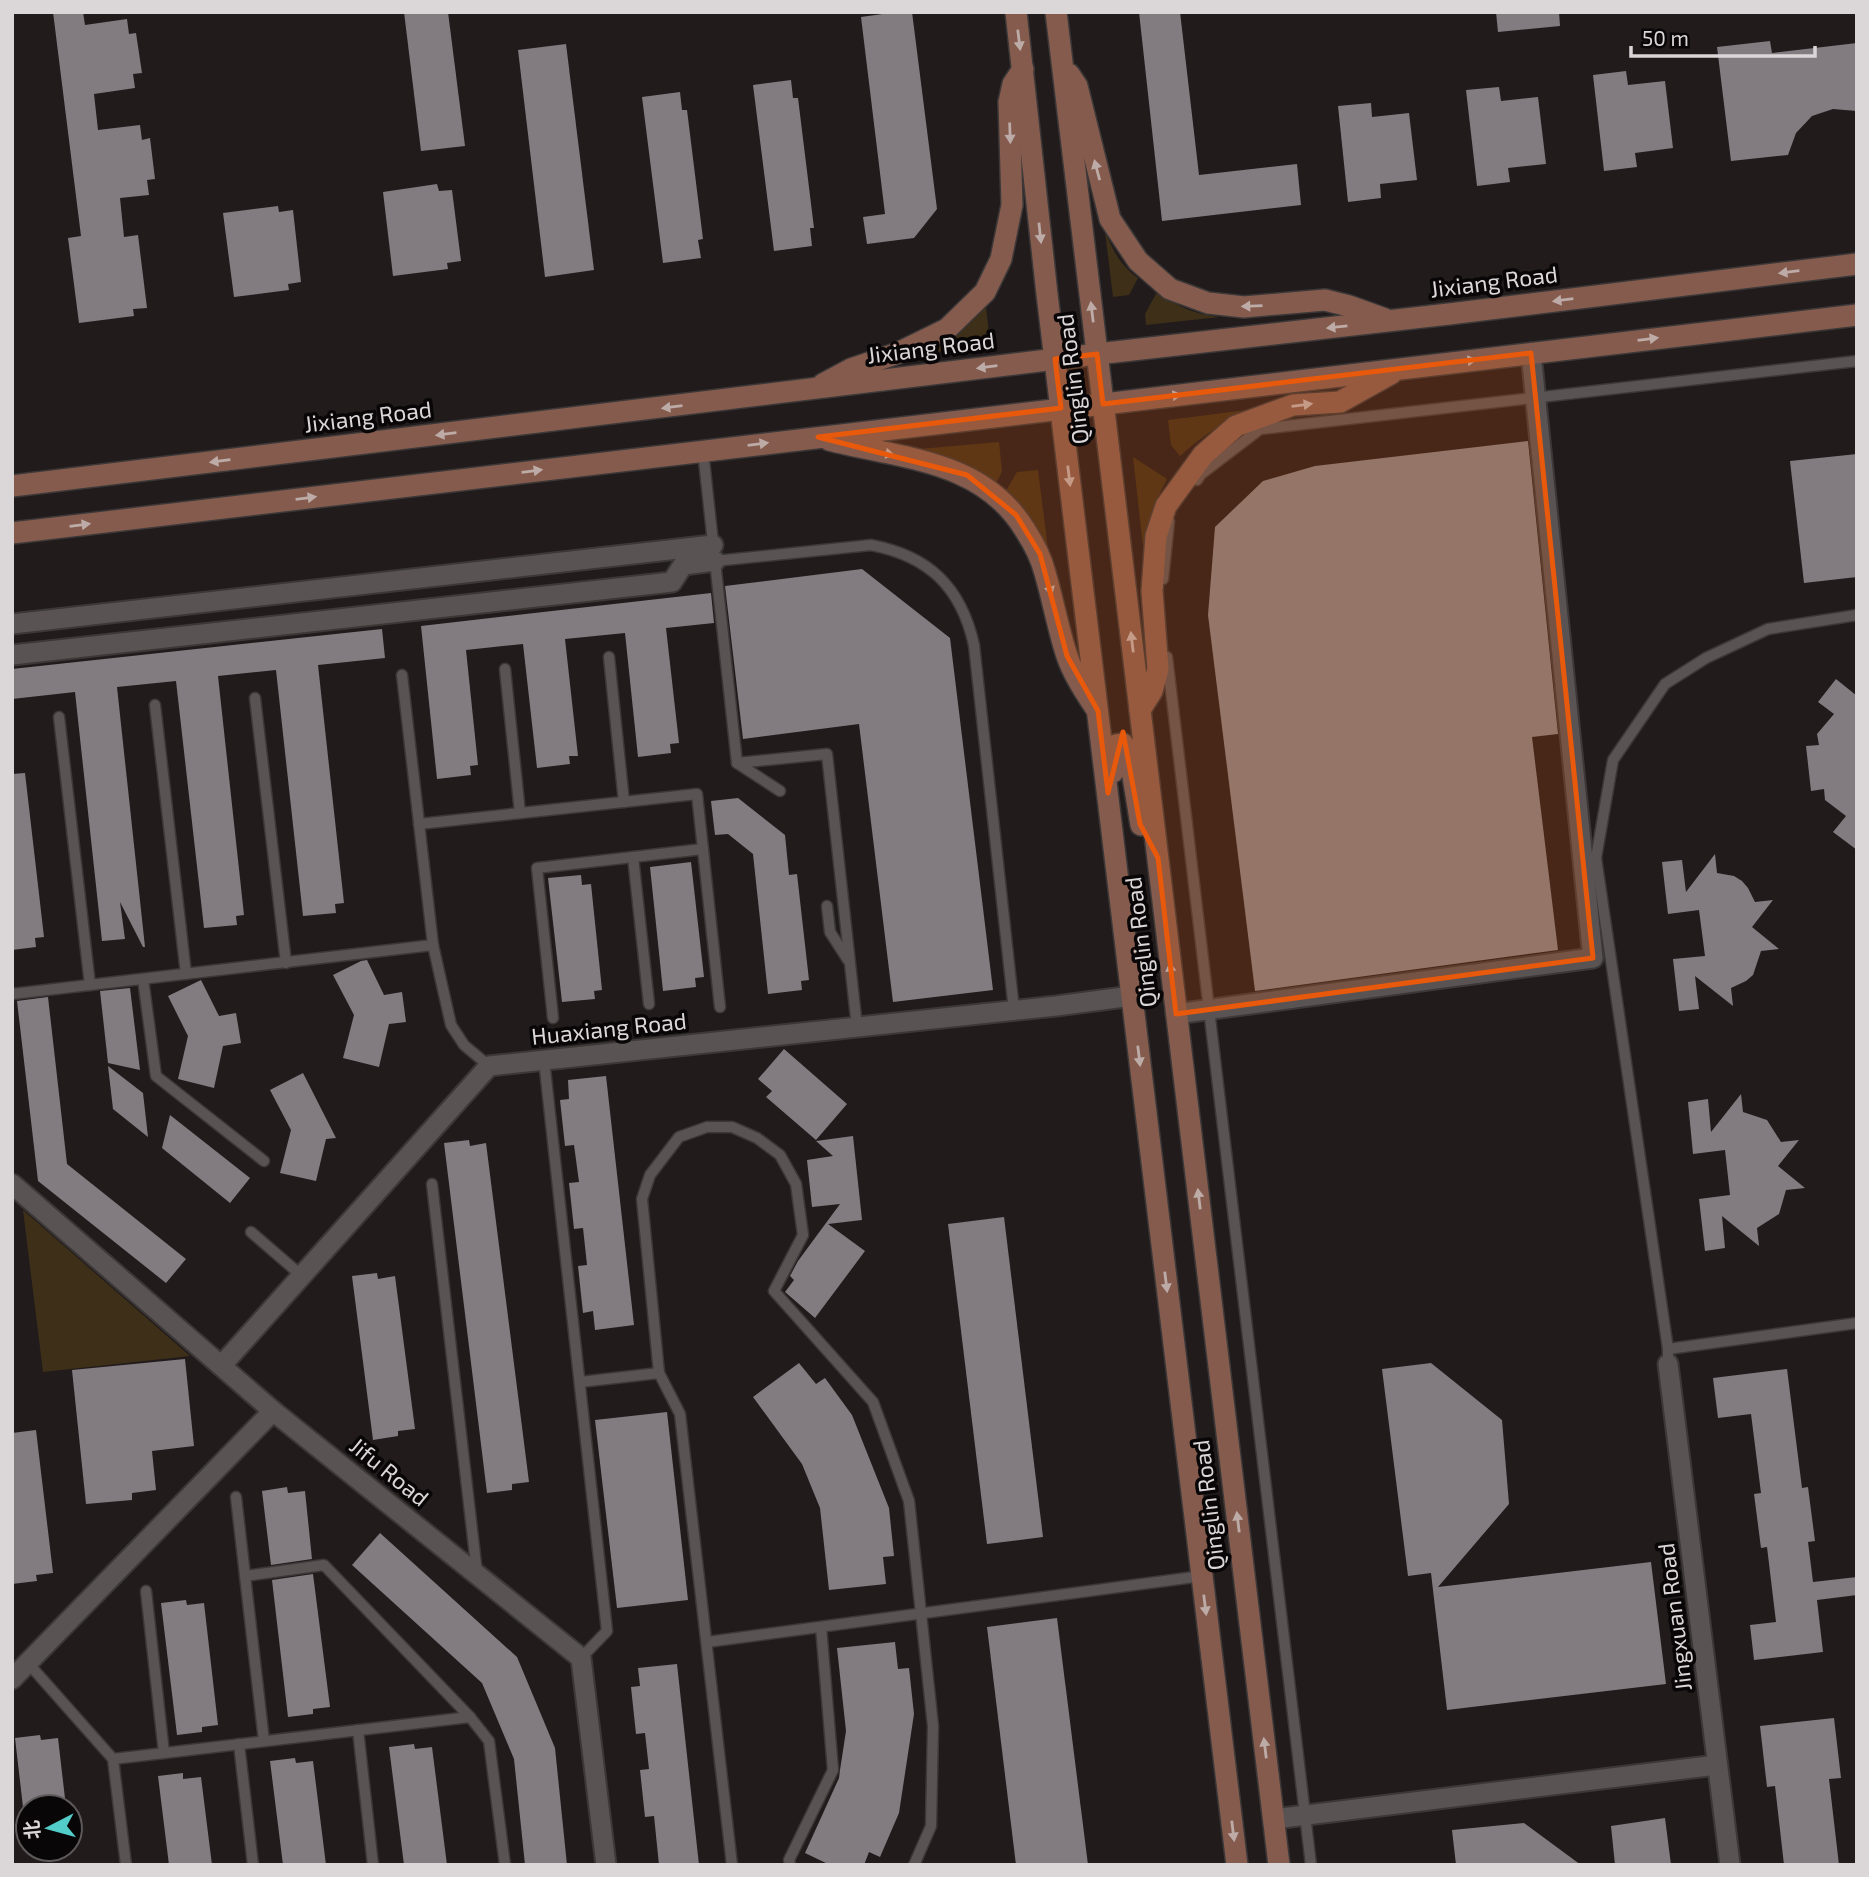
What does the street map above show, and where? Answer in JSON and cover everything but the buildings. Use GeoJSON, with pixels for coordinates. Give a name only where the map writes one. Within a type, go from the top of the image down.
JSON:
{"type":"FeatureCollection","features":[{"type":"Feature","properties":{"kind":"main road","name":"Qinglin Road"},"geometry":{"type":"LineString","coordinates":[[1016,12],[1055,359],[1237,1865]]}},
{"type":"Feature","properties":{"kind":"main road","name":"Qinglin Road"},"geometry":{"type":"LineString","coordinates":[[1056,12],[1279,1865]]}},
{"type":"Feature","properties":{"kind":"main road"},"geometry":{"type":"LineString","coordinates":[[1062,64],[1077,86],[1110,219],[1138,261],[1170,289],[1208,303],[1244,307],[1325,300],[1390,321]]}},
{"type":"Feature","properties":{"kind":"main road"},"geometry":{"type":"LineString","coordinates":[[812,390],[851,369],[898,353],[947,329],[985,292],[1001,259],[1012,205],[1009,102],[1013,84],[1023,68]]}},
{"type":"Feature","properties":{"kind":"main road","name":"Jixiang Road"},"geometry":{"type":"LineString","coordinates":[[12,486],[1857,264]]}},
{"type":"Feature","properties":{"kind":"main road"},"geometry":{"type":"LineString","coordinates":[[12,533],[1857,315]]}},
{"type":"Feature","properties":{"kind":"main road"},"geometry":{"type":"LineString","coordinates":[[1140,710],[1152,691],[1158,669],[1152,592],[1156,536],[1166,506],[1203,454],[1236,426],[1293,405],[1340,402],[1400,369]]}},
{"type":"Feature","properties":{"kind":"main road"},"geometry":{"type":"LineString","coordinates":[[818,437],[932,463],[967,475],[991,491],[1016,515],[1040,554],[1067,656],[1078,682],[1098,712]]}},
{"type":"Feature","properties":{"kind":"main road"},"geometry":{"type":"LineString","coordinates":[[1108,793],[1114,769],[1113,754],[1116,745],[1123,744],[1129,752],[1140,824],[1157,858]]}},
{"type":"Feature","properties":{"kind":"street"},"geometry":{"type":"LineString","coordinates":[[1176,1014],[1593,958],[1531,353]]}},
{"type":"Feature","properties":{"kind":"street"},"geometry":{"type":"LineString","coordinates":[[12,624],[714,553]]}},
{"type":"Feature","properties":{"kind":"street"},"geometry":{"type":"LineString","coordinates":[[12,655],[672,582],[683,565],[714,553]]}},
{"type":"Feature","properties":{"kind":"street","name":"Huaxiang Road"},"geometry":{"type":"LineString","coordinates":[[489,1066],[1132,996]]}},
{"type":"Feature","properties":{"kind":"street"},"geometry":{"type":"LineString","coordinates":[[222,1365],[489,1066]]}},
{"type":"Feature","properties":{"kind":"street","name":"Jifu Road"},"geometry":{"type":"LineString","coordinates":[[12,1184],[273,1411],[581,1657]]}},
{"type":"Feature","properties":{"kind":"street","name":"Jingxuan Road"},"geometry":{"type":"LineString","coordinates":[[1668,1357],[1730,1865]]}},
{"type":"Feature","properties":{"kind":"street"},"geometry":{"type":"LineString","coordinates":[[12,1679],[273,1411]]}},
{"type":"Feature","properties":{"kind":"street"},"geometry":{"type":"LineString","coordinates":[[581,1657],[606,1865]]}},
{"type":"Feature","properties":{"kind":"street"},"geometry":{"type":"LineString","coordinates":[[1274,1819],[1717,1765]]}},
{"type":"Feature","properties":{"kind":"lane"},"geometry":{"type":"LineString","coordinates":[[1311,1865],[1160,602],[1170,517],[1201,474],[1261,429],[1857,361]]}},
{"type":"Feature","properties":{"kind":"lane"},"geometry":{"type":"LineString","coordinates":[[703,451],[737,763]]}},
{"type":"Feature","properties":{"kind":"lane"},"geometry":{"type":"LineString","coordinates":[[714,553],[871,545],[894,549],[915,558],[949,587],[969,624],[974,645],[1014,1010]]}},
{"type":"Feature","properties":{"kind":"lane"},"geometry":{"type":"LineString","coordinates":[[1857,615],[1768,629],[1706,658],[1665,684],[1613,760],[1596,859],[1668,1357],[1857,1323]]}},
{"type":"Feature","properties":{"kind":"lane"},"geometry":{"type":"LineString","coordinates":[[609,657],[624,802]]}},
{"type":"Feature","properties":{"kind":"lane"},"geometry":{"type":"LineString","coordinates":[[505,669],[520,813]]}},
{"type":"Feature","properties":{"kind":"lane"},"geometry":{"type":"LineString","coordinates":[[402,675],[433,946],[451,1025],[464,1045],[489,1066]]}},
{"type":"Feature","properties":{"kind":"lane"},"geometry":{"type":"LineString","coordinates":[[255,698],[286,962]]}},
{"type":"Feature","properties":{"kind":"lane"},"geometry":{"type":"LineString","coordinates":[[155,705],[186,974]]}},
{"type":"Feature","properties":{"kind":"lane"},"geometry":{"type":"LineString","coordinates":[[59,717],[90,985]]}},
{"type":"Feature","properties":{"kind":"lane"},"geometry":{"type":"LineString","coordinates":[[737,763],[827,754],[857,1027]]}},
{"type":"Feature","properties":{"kind":"lane"},"geometry":{"type":"LineString","coordinates":[[737,763],[780,791]]}},
{"type":"Feature","properties":{"kind":"lane"},"geometry":{"type":"LineString","coordinates":[[419,824],[697,794],[720,1007]]}},
{"type":"Feature","properties":{"kind":"lane"},"geometry":{"type":"LineString","coordinates":[[553,1018],[537,868],[703,849]]}},
{"type":"Feature","properties":{"kind":"lane"},"geometry":{"type":"LineString","coordinates":[[633,857],[649,1004]]}},
{"type":"Feature","properties":{"kind":"lane"},"geometry":{"type":"LineString","coordinates":[[827,906],[830,932],[850,963]]}},
{"type":"Feature","properties":{"kind":"lane"},"geometry":{"type":"LineString","coordinates":[[12,994],[433,946]]}},
{"type":"Feature","properties":{"kind":"lane"},"geometry":{"type":"LineString","coordinates":[[143,979],[156,1076],[264,1161]]}},
{"type":"Feature","properties":{"kind":"lane"},"geometry":{"type":"LineString","coordinates":[[544,1060],[607,1631],[581,1657]]}},
{"type":"Feature","properties":{"kind":"lane"},"geometry":{"type":"LineString","coordinates":[[732,1865],[680,1414],[659,1373],[642,1199],[650,1175],[679,1137],[707,1127],[732,1127],[757,1138],[780,1155],[796,1184],[803,1235],[774,1292],[873,1402],[909,1501],[933,1726],[931,1826],[914,1865]]}},
{"type":"Feature","properties":{"kind":"lane"},"geometry":{"type":"LineString","coordinates":[[432,1184],[477,1574]]}},
{"type":"Feature","properties":{"kind":"lane"},"geometry":{"type":"LineString","coordinates":[[251,1232],[302,1276]]}},
{"type":"Feature","properties":{"kind":"lane"},"geometry":{"type":"LineString","coordinates":[[580,1382],[659,1373]]}},
{"type":"Feature","properties":{"kind":"lane"},"geometry":{"type":"LineString","coordinates":[[236,1497],[264,1741]]}},
{"type":"Feature","properties":{"kind":"lane"},"geometry":{"type":"LineString","coordinates":[[245,1576],[324,1565],[470,1717],[489,1741],[505,1865]]}},
{"type":"Feature","properties":{"kind":"lane"},"geometry":{"type":"LineString","coordinates":[[706,1642],[1202,1576]]}},
{"type":"Feature","properties":{"kind":"lane"},"geometry":{"type":"LineString","coordinates":[[146,1591],[164,1753]]}},
{"type":"Feature","properties":{"kind":"lane"},"geometry":{"type":"LineString","coordinates":[[790,1865],[789,1860],[833,1770],[821,1627]]}},
{"type":"Feature","properties":{"kind":"lane"},"geometry":{"type":"LineString","coordinates":[[28,1663],[113,1759],[125,1865]]}},
{"type":"Feature","properties":{"kind":"lane"},"geometry":{"type":"LineString","coordinates":[[113,1759],[470,1717]]}},
{"type":"Feature","properties":{"kind":"lane"},"geometry":{"type":"LineString","coordinates":[[358,1730],[373,1865]]}},
{"type":"Feature","properties":{"kind":"lane"},"geometry":{"type":"LineString","coordinates":[[239,1744],[253,1865]]}},
{"type":"Feature","properties":{"kind":"highlighted area"},"geometry":{"type":"Polygon","coordinates":[[[1531,353],[1593,958],[1176,1014],[1158,858],[1140,824],[1123,732],[1108,793],[1098,711],[1067,656],[1040,554],[1016,515],[967,475],[818,437],[1061,408],[1055,359],[1097,354],[1103,404],[1531,353]]]}},
{"type":"Feature","properties":{"kind":"shaded area"},"geometry":{"type":"Polygon","coordinates":[[[1105,231],[1118,257],[1138,278],[1129,295],[1113,297],[1105,231]]]}},
{"type":"Feature","properties":{"kind":"shaded area"},"geometry":{"type":"Polygon","coordinates":[[[1157,292],[1187,309],[1220,317],[1146,325],[1145,314],[1157,292]]]}},
{"type":"Feature","properties":{"kind":"shaded area"},"geometry":{"type":"Polygon","coordinates":[[[986,306],[990,345],[912,355],[957,335],[986,306]]]}},
{"type":"Feature","properties":{"kind":"shaded area"},"geometry":{"type":"Polygon","coordinates":[[[1255,409],[1215,429],[1180,456],[1171,445],[1168,420],[1255,409]]]}},
{"type":"Feature","properties":{"kind":"shaded area"},"geometry":{"type":"Polygon","coordinates":[[[999,442],[1002,471],[997,482],[968,466],[897,451],[999,442]]]}},
{"type":"Feature","properties":{"kind":"shaded area"},"geometry":{"type":"Polygon","coordinates":[[[1133,457],[1167,479],[1155,503],[1143,546],[1133,457]]]}},
{"type":"Feature","properties":{"kind":"shaded area"},"geometry":{"type":"Polygon","coordinates":[[[1038,470],[1050,565],[1021,508],[1006,491],[1017,472],[1038,470]]]}},
{"type":"Feature","properties":{"kind":"shaded area"},"geometry":{"type":"Polygon","coordinates":[[[23,1210],[190,1356],[43,1372],[23,1210]]]}}]}
